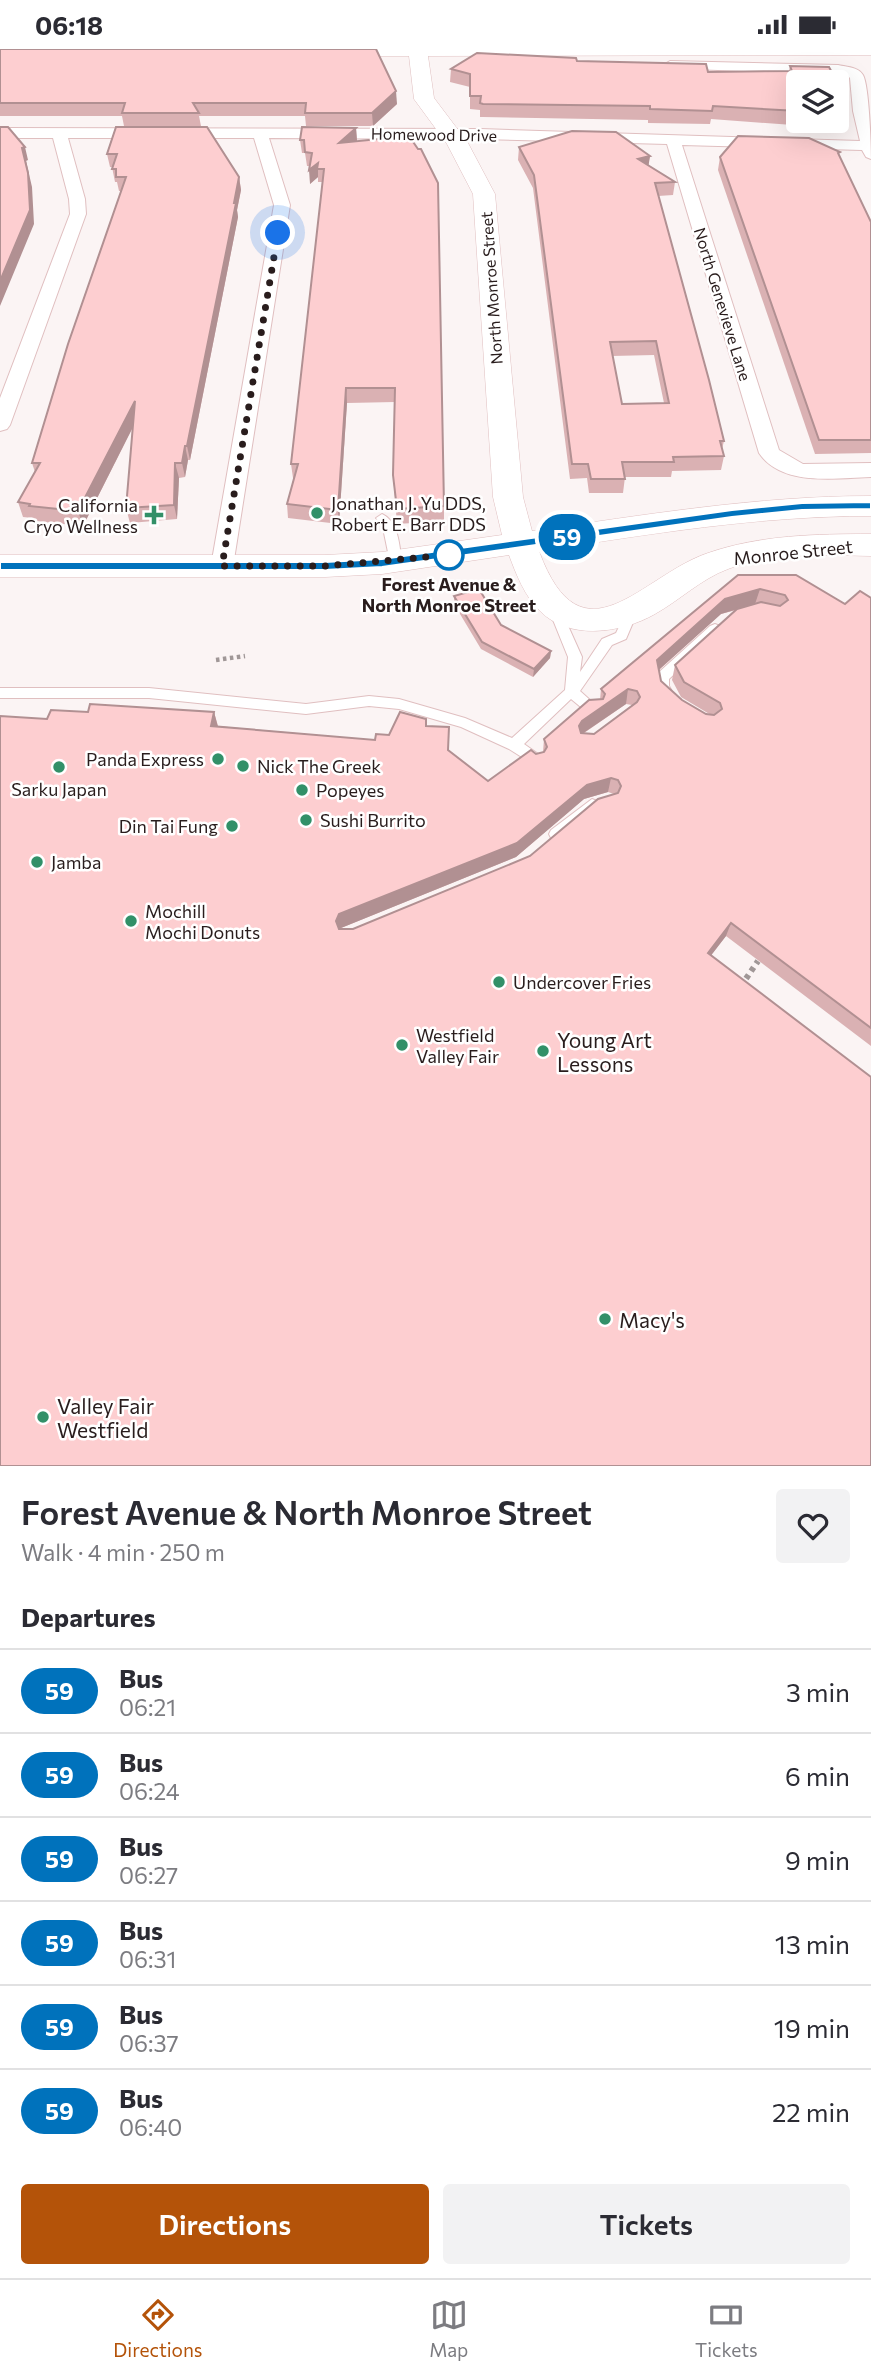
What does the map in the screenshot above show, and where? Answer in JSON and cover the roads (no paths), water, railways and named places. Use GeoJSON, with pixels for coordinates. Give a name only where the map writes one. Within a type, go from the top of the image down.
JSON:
{"type":"FeatureCollection","features":[{"type":"Feature","properties":{"kind":"main road"},"geometry":{"type":"LineString","coordinates":[[313,50],[871,49]]}},
{"type":"Feature","properties":{"kind":"main road","name":"North Monroe Street"},"geometry":{"type":"LineString","coordinates":[[418,50],[419,77],[424,99],[473,169],[484,194],[508,497],[520,544]]}},
{"type":"Feature","properties":{"kind":"main road"},"geometry":{"type":"LineString","coordinates":[[0,566],[325,566],[396,562],[756,511],[802,506],[871,506]]}},
{"type":"Feature","properties":{"kind":"main road"},"geometry":{"type":"LineString","coordinates":[[520,544],[543,594],[554,606]]}},
{"type":"Feature","properties":{"kind":"main road","name":"Monroe Street"},"geometry":{"type":"LineString","coordinates":[[554,606],[570,614],[599,620],[631,613],[718,560],[783,549],[871,545]]}},
{"type":"Feature","properties":{"kind":"street"},"geometry":{"type":"LineString","coordinates":[[506,49],[567,62],[838,69],[852,72],[857,77],[860,111],[869,150]]}},
{"type":"Feature","properties":{"kind":"street","name":"Homewood Drive"},"geometry":{"type":"LineString","coordinates":[[0,133],[449,134],[673,139],[869,150]]}},
{"type":"Feature","properties":{"kind":"street"},"geometry":{"type":"LineString","coordinates":[[0,425],[78,214],[77,199],[59,133]]}},
{"type":"Feature","properties":{"kind":"street"},"geometry":{"type":"LineString","coordinates":[[222,566],[282,205],[260,134]]}},
{"type":"Feature","properties":{"kind":"street","name":"North Genevieve Lane"},"geometry":{"type":"LineString","coordinates":[[673,139],[766,447],[781,463],[807,471],[871,470]]}},
{"type":"Feature","properties":{"kind":"lane"},"geometry":{"type":"LineString","coordinates":[[382,518],[389,527],[396,562]]}},
{"type":"Feature","properties":{"kind":"lane"},"geometry":{"type":"LineString","coordinates":[[554,606],[575,657],[571,691]]}},
{"type":"Feature","properties":{"kind":"lane"},"geometry":{"type":"LineString","coordinates":[[514,745],[578,685],[607,642],[621,636],[631,613]]}},
{"type":"Feature","properties":{"kind":"lane"},"geometry":{"type":"LineString","coordinates":[[679,704],[664,692],[662,677],[727,619]]}},
{"type":"Feature","properties":{"kind":"lane"},"geometry":{"type":"LineString","coordinates":[[571,691],[593,709]]}},
{"type":"Feature","properties":{"kind":"lane"},"geometry":{"type":"LineString","coordinates":[[0,693],[149,693],[306,709],[335,704],[399,704],[465,723],[514,745],[536,760]]}},
{"type":"Feature","properties":{"kind":"lane"},"geometry":{"type":"LineString","coordinates":[[547,842],[590,806],[609,801]]}},
{"type":"Feature","properties":{"kind":"place","name":"Jonathan J. Yu DDS, Robert E. Barr DDS"},"geometry":{"type":"Point","coordinates":[317,513]}},
{"type":"Feature","properties":{"kind":"place","name":"California Cryo Wellness"},"geometry":{"type":"Point","coordinates":[154,515]}},
{"type":"Feature","properties":{"kind":"place","name":"Forest Avenue & North Monroe Street"},"geometry":{"type":"Point","coordinates":[449,555]}},
{"type":"Feature","properties":{"kind":"place","name":"Panda Express"},"geometry":{"type":"Point","coordinates":[218,759]}},
{"type":"Feature","properties":{"kind":"place","name":"Nick The Greek"},"geometry":{"type":"Point","coordinates":[243,766]}},
{"type":"Feature","properties":{"kind":"place","name":"Sarku Japan"},"geometry":{"type":"Point","coordinates":[59,767]}},
{"type":"Feature","properties":{"kind":"place","name":"Popeyes"},"geometry":{"type":"Point","coordinates":[302,790]}},
{"type":"Feature","properties":{"kind":"place","name":"Sushi Burrito"},"geometry":{"type":"Point","coordinates":[306,820]}},
{"type":"Feature","properties":{"kind":"place","name":"Din Tai Fung"},"geometry":{"type":"Point","coordinates":[232,826]}},
{"type":"Feature","properties":{"kind":"place","name":"Jamba"},"geometry":{"type":"Point","coordinates":[37,862]}},
{"type":"Feature","properties":{"kind":"place","name":"Mochill Mochi Donuts"},"geometry":{"type":"Point","coordinates":[131,921]}},
{"type":"Feature","properties":{"kind":"place","name":"Undercover Fries"},"geometry":{"type":"Point","coordinates":[499,982]}},
{"type":"Feature","properties":{"kind":"place","name":"Westfield Valley Fair"},"geometry":{"type":"Point","coordinates":[402,1045]}},
{"type":"Feature","properties":{"kind":"place","name":"Young Art Lessons"},"geometry":{"type":"Point","coordinates":[543,1051]}},
{"type":"Feature","properties":{"kind":"place","name":"Macy's"},"geometry":{"type":"Point","coordinates":[605,1319]}},
{"type":"Feature","properties":{"kind":"place","name":"Valley Fair Westfield"},"geometry":{"type":"Point","coordinates":[43,1417]}}]}
